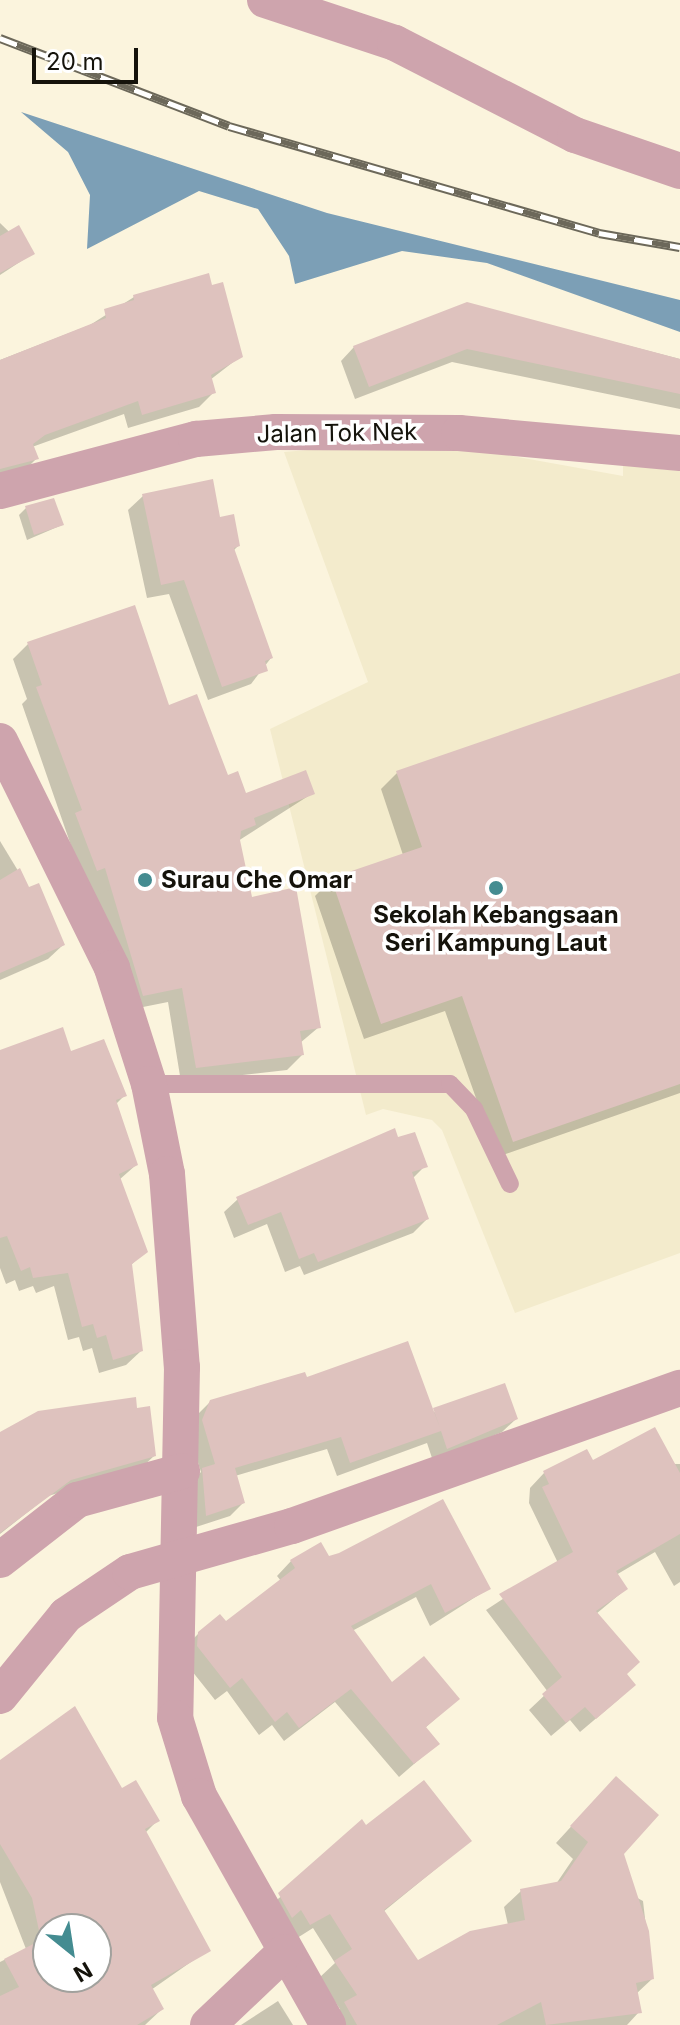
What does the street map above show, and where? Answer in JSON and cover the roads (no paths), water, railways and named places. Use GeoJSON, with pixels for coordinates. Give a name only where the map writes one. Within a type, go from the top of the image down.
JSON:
{"type":"FeatureCollection","features":[{"type":"Feature","properties":{"kind":"street"},"geometry":{"type":"LineString","coordinates":[[265,0],[395,43],[575,135],[680,171]]}},
{"type":"Feature","properties":{"kind":"street","name":"Jalan Tok Nek"},"geometry":{"type":"LineString","coordinates":[[0,491],[196,439],[290,431],[459,433],[680,453]]}},
{"type":"Feature","properties":{"kind":"street"},"geometry":{"type":"LineString","coordinates":[[0,741],[112,968],[149,1084],[177,1256],[182,1471],[177,1553],[175,1718],[199,1796],[328,2025]]}},
{"type":"Feature","properties":{"kind":"street"},"geometry":{"type":"LineString","coordinates":[[0,1696],[66,1615],[130,1572],[177,1553],[292,1526],[680,1388]]}},
{"type":"Feature","properties":{"kind":"street"},"geometry":{"type":"LineString","coordinates":[[0,1560],[77,1500],[182,1471]]}},
{"type":"Feature","properties":{"kind":"street"},"geometry":{"type":"LineString","coordinates":[[208,2025],[285,1952]]}},
{"type":"Feature","properties":{"kind":"lane"},"geometry":{"type":"LineString","coordinates":[[149,1084],[450,1084],[474,1109],[510,1184]]}},
{"type":"Feature","properties":{"kind":"water"},"geometry":{"type":"Polygon","coordinates":[[[21,112],[327,213],[680,300],[680,332],[487,263],[402,251],[295,284],[289,256],[258,209],[199,191],[87,249],[90,195],[68,152],[21,112]]]}},
{"type":"Feature","properties":{"kind":"railway"},"geometry":{"type":"LineString","coordinates":[[0,38],[229,126],[599,233],[680,247]]}},
{"type":"Feature","properties":{"kind":"place","name":"Surau Che Omar"},"geometry":{"type":"Point","coordinates":[145,880]}},
{"type":"Feature","properties":{"kind":"place","name":"Sekolah Kebangsaan Seri Kampung Laut"},"geometry":{"type":"Point","coordinates":[496,888]}}]}
